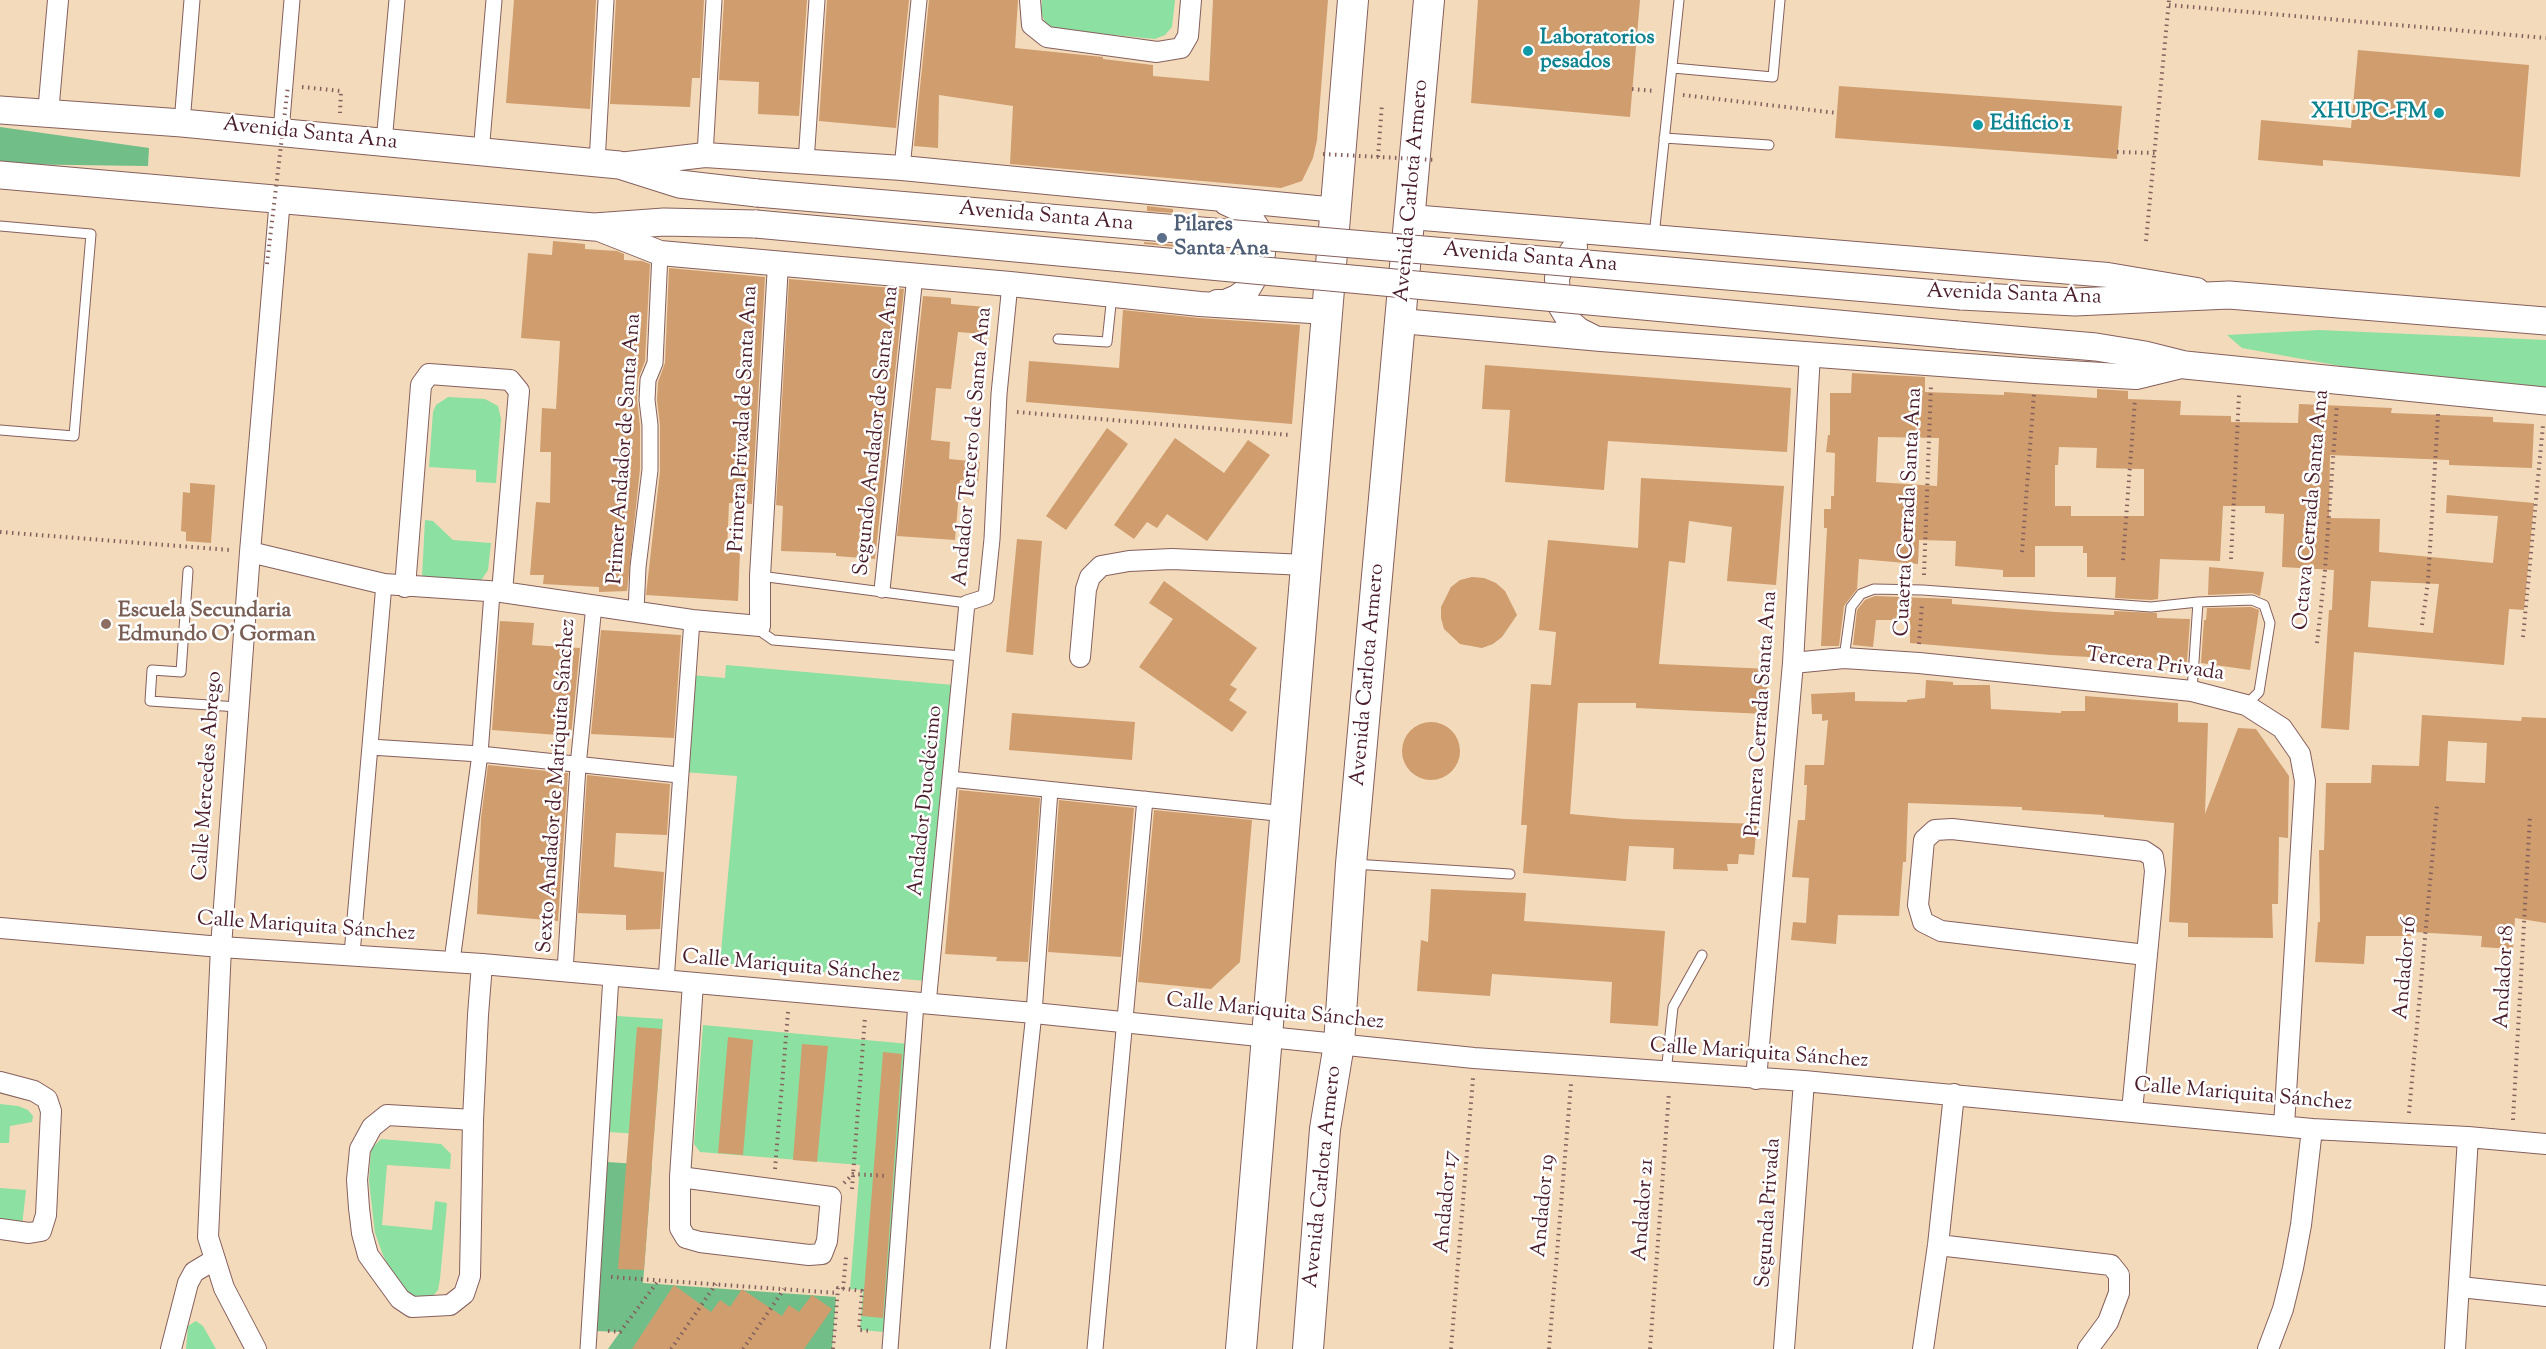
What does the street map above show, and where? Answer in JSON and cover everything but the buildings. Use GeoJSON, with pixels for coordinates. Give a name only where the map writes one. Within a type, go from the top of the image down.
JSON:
{"type":"FeatureCollection","features":[{"type":"Feature","properties":{"kind":"main road"},"geometry":{"type":"LineString","coordinates":[[1241,1349],[1353,0]]}},
{"type":"Feature","properties":{"kind":"main road","name":"Avenida Carlota Armero"},"geometry":{"type":"LineString","coordinates":[[1308,1349],[1324,1129],[1338,1044],[1351,864],[1429,0]]}},
{"type":"Feature","properties":{"kind":"main road","name":"Avenida Santa Ana"},"geometry":{"type":"LineString","coordinates":[[0,110],[182,123],[608,164],[679,184],[757,193],[1961,296],[2075,302],[2229,295],[2546,321]]}},
{"type":"Feature","properties":{"kind":"main road","name":"Avenida Santa Ana"},"geometry":{"type":"LineString","coordinates":[[0,175],[594,227],[664,222],[756,224],[2096,346],[2185,365],[2546,400]]}},
{"type":"Feature","properties":{"kind":"street"},"geometry":{"type":"LineString","coordinates":[[48,114],[58,0]]}},
{"type":"Feature","properties":{"kind":"street"},"geometry":{"type":"LineString","coordinates":[[182,123],[192,0]]}},
{"type":"Feature","properties":{"kind":"street"},"geometry":{"type":"LineString","coordinates":[[281,132],[292,0]]}},
{"type":"Feature","properties":{"kind":"street"},"geometry":{"type":"LineString","coordinates":[[384,142],[397,0]]}},
{"type":"Feature","properties":{"kind":"street"},"geometry":{"type":"LineString","coordinates":[[481,153],[494,0]]}},
{"type":"Feature","properties":{"kind":"street"},"geometry":{"type":"LineString","coordinates":[[606,0],[608,164]]}},
{"type":"Feature","properties":{"kind":"street"},"geometry":{"type":"LineString","coordinates":[[705,155],[714,0]]}},
{"type":"Feature","properties":{"kind":"street"},"geometry":{"type":"LineString","coordinates":[[806,162],[818,0]]}},
{"type":"Feature","properties":{"kind":"street"},"geometry":{"type":"LineString","coordinates":[[902,168],[919,0]]}},
{"type":"Feature","properties":{"kind":"street"},"geometry":{"type":"LineString","coordinates":[[1030,0],[1032,25],[1047,37],[1157,52],[1180,48],[1188,36],[1191,0]]}},
{"type":"Feature","properties":{"kind":"street","name":"Avenida Santa Ana"},"geometry":{"type":"LineString","coordinates":[[608,164],[705,155],[902,168],[1213,200],[1337,210]]}},
{"type":"Feature","properties":{"kind":"street","name":"Calle Mercedes Abrego"},"geometry":{"type":"LineString","coordinates":[[256,1349],[224,1288],[214,1260],[209,1227],[221,947],[250,552],[280,198]]}},
{"type":"Feature","properties":{"kind":"street"},"geometry":{"type":"LineString","coordinates":[[1200,303],[1226,302],[1248,289],[1256,279],[1263,254],[1258,229],[1251,218],[1230,203],[1213,200]]}},
{"type":"Feature","properties":{"kind":"street","name":"Avenida Santa Ana"},"geometry":{"type":"LineString","coordinates":[[1411,217],[2108,275],[2229,295]]}},
{"type":"Feature","properties":{"kind":"street","name":"Avenida Santa Ana"},"geometry":{"type":"LineString","coordinates":[[594,227],[660,253],[1200,303],[1327,312]]}},
{"type":"Feature","properties":{"kind":"street"},"geometry":{"type":"LineString","coordinates":[[1601,339],[1579,330],[1570,322],[1558,302],[1557,284],[1561,267],[1575,247],[1596,236],[1608,234]]}},
{"type":"Feature","properties":{"kind":"street","name":"Primer Andador de Santa Ana"},"geometry":{"type":"LineString","coordinates":[[636,612],[638,567],[650,470],[650,424],[647,400],[648,380],[656,363],[660,253]]}},
{"type":"Feature","properties":{"kind":"street","name":"Primera Privada de Santa Ana"},"geometry":{"type":"LineString","coordinates":[[760,626],[760,576],[778,264]]}},
{"type":"Feature","properties":{"kind":"street","name":"Segundo Andador de Santa Ana"},"geometry":{"type":"LineString","coordinates":[[882,590],[915,276]]}},
{"type":"Feature","properties":{"kind":"street","name":"Andador Tercero de Santa Ana"},"geometry":{"type":"LineString","coordinates":[[967,603],[986,597],[992,538],[999,394],[1010,284]]}},
{"type":"Feature","properties":{"kind":"street","name":"Avenida Santa Ana"},"geometry":{"type":"LineString","coordinates":[[1401,321],[1601,339],[2136,377],[2185,365]]}},
{"type":"Feature","properties":{"kind":"street","name":"Primera Cerrada Santa Ana"},"geometry":{"type":"LineString","coordinates":[[1756,1079],[1792,663],[1810,353]]}},
{"type":"Feature","properties":{"kind":"street"},"geometry":{"type":"LineString","coordinates":[[405,587],[421,385],[429,374],[510,380],[519,391],[480,754],[452,961]]}},
{"type":"Feature","properties":{"kind":"street"},"geometry":{"type":"LineString","coordinates":[[250,552],[384,584],[497,593],[692,620],[760,626]]}},
{"type":"Feature","properties":{"kind":"street"},"geometry":{"type":"LineString","coordinates":[[1080,657],[1086,589],[1090,577],[1101,567],[1129,561],[1172,559],[1306,565]]}},
{"type":"Feature","properties":{"kind":"street"},"geometry":{"type":"LineString","coordinates":[[352,954],[384,584]]}},
{"type":"Feature","properties":{"kind":"street","name":"Andador Duodécimo"},"geometry":{"type":"LineString","coordinates":[[890,1349],[903,1177],[950,779],[967,603]]}},
{"type":"Feature","properties":{"kind":"street","name":"Sexto Andador de Mariquita Sánchez"},"geometry":{"type":"LineString","coordinates":[[565,971],[579,766],[594,605]]}},
{"type":"Feature","properties":{"kind":"street"},"geometry":{"type":"LineString","coordinates":[[666,981],[679,775],[692,620]]}},
{"type":"Feature","properties":{"kind":"street","name":"Tercera Privada"},"geometry":{"type":"LineString","coordinates":[[1792,663],[1844,658],[1919,663],[2192,691],[2246,705],[2282,728],[2300,754],[2305,781],[2284,1126]]}},
{"type":"Feature","properties":{"kind":"street"},"geometry":{"type":"LineString","coordinates":[[370,747],[480,754],[679,775]]}},
{"type":"Feature","properties":{"kind":"street"},"geometry":{"type":"LineString","coordinates":[[950,779],[1286,814]]}},
{"type":"Feature","properties":{"kind":"street"},"geometry":{"type":"LineString","coordinates":[[998,1349],[1034,1012],[1050,790]]}},
{"type":"Feature","properties":{"kind":"street"},"geometry":{"type":"LineString","coordinates":[[1095,1349],[1145,799]]}},
{"type":"Feature","properties":{"kind":"street"},"geometry":{"type":"LineString","coordinates":[[2132,1111],[2155,871],[2153,857],[2144,851],[1952,829],[1935,830],[1924,840],[1918,905],[1923,922],[1941,931],[2146,955]]}},
{"type":"Feature","properties":{"kind":"street","name":"Calle Mariquita Sánchez"},"geometry":{"type":"LineString","coordinates":[[0,928],[221,947],[452,961],[922,1004],[1034,1012],[1474,1058],[1804,1081],[2312,1129],[2408,1133],[2546,1144]]}},
{"type":"Feature","properties":{"kind":"street"},"geometry":{"type":"LineString","coordinates":[[473,1120],[387,1115],[372,1127],[360,1149],[357,1180],[359,1208],[368,1255],[400,1299],[412,1307],[450,1305],[464,1294],[470,1276],[473,1120],[482,964]]}},
{"type":"Feature","properties":{"kind":"street"},"geometry":{"type":"LineString","coordinates":[[588,1349],[611,976]]}},
{"type":"Feature","properties":{"kind":"street"},"geometry":{"type":"LineString","coordinates":[[681,1177],[831,1197],[827,1241],[822,1254],[809,1255],[700,1242],[686,1238],[680,1228],[681,1177],[693,983]]}},
{"type":"Feature","properties":{"kind":"street","name":"Segunda Privada"},"geometry":{"type":"LineString","coordinates":[[1784,1349],[1804,1081]]}},
{"type":"Feature","properties":{"kind":"street"},"geometry":{"type":"LineString","coordinates":[[0,1082],[34,1091],[47,1099],[51,1111],[46,1215],[40,1231],[29,1233],[0,1229]]}},
{"type":"Feature","properties":{"kind":"street"},"geometry":{"type":"LineString","coordinates":[[1923,1349],[1938,1245],[1954,1094]]}},
{"type":"Feature","properties":{"kind":"street"},"geometry":{"type":"LineString","coordinates":[[2268,1349],[2283,1309],[2295,1257],[2312,1129]]}},
{"type":"Feature","properties":{"kind":"street"},"geometry":{"type":"LineString","coordinates":[[2455,1349],[2468,1137]]}},
{"type":"Feature","properties":{"kind":"street"},"geometry":{"type":"LineString","coordinates":[[1938,1245],[2111,1266],[2119,1275],[2119,1293],[2108,1322],[2088,1349]]}},
{"type":"Feature","properties":{"kind":"street"},"geometry":{"type":"LineString","coordinates":[[171,1349],[188,1283],[194,1272],[214,1260]]}},
{"type":"Feature","properties":{"kind":"street"},"geometry":{"type":"LineString","coordinates":[[2460,1287],[2546,1296]]}},
{"type":"Feature","properties":{"kind":"lane"},"geometry":{"type":"LineString","coordinates":[[1654,238],[1680,0]]}},
{"type":"Feature","properties":{"kind":"lane"},"geometry":{"type":"LineString","coordinates":[[1672,68],[1773,77],[1780,0]]}},
{"type":"Feature","properties":{"kind":"lane"},"geometry":{"type":"LineString","coordinates":[[1664,138],[1769,145]]}},
{"type":"Feature","properties":{"kind":"lane"},"geometry":{"type":"LineString","coordinates":[[0,226],[91,234],[74,436],[0,430]]}},
{"type":"Feature","properties":{"kind":"lane"},"geometry":{"type":"LineString","coordinates":[[1058,339],[1107,342],[1112,295]]}},
{"type":"Feature","properties":{"kind":"lane"},"geometry":{"type":"LineString","coordinates":[[188,571],[181,672],[152,670],[150,701],[238,707]]}},
{"type":"Feature","properties":{"kind":"lane","name":"Primera Privada de Santa Ana"},"geometry":{"type":"LineString","coordinates":[[760,576],[882,590],[967,603]]}},
{"type":"Feature","properties":{"kind":"lane"},"geometry":{"type":"LineString","coordinates":[[1844,658],[1851,607],[1861,594],[1874,589],[1923,590],[2151,607],[2252,600],[2264,605],[2270,623],[2259,692],[2246,705]]}},
{"type":"Feature","properties":{"kind":"lane"},"geometry":{"type":"LineString","coordinates":[[2192,691],[2198,602]]}},
{"type":"Feature","properties":{"kind":"lane"},"geometry":{"type":"LineString","coordinates":[[760,626],[763,633],[773,640],[962,656]]}},
{"type":"Feature","properties":{"kind":"lane"},"geometry":{"type":"LineString","coordinates":[[1351,864],[1510,874]]}},
{"type":"Feature","properties":{"kind":"lane"},"geometry":{"type":"LineString","coordinates":[[1668,1073],[1672,1007],[1702,955]]}},
{"type":"Feature","properties":{"kind":"path"},"geometry":{"type":"LineString","coordinates":[[2146,241],[2169,2],[2546,38]]}},
{"type":"Feature","properties":{"kind":"path"},"geometry":{"type":"LineString","coordinates":[[267,264],[288,86],[341,91]]}},
{"type":"Feature","properties":{"kind":"path"},"geometry":{"type":"LineString","coordinates":[[1632,89],[1837,113]]}},
{"type":"Feature","properties":{"kind":"path"},"geometry":{"type":"LineString","coordinates":[[1378,157],[1382,104]]}},
{"type":"Feature","properties":{"kind":"path"},"geometry":{"type":"LineString","coordinates":[[2117,152],[2155,153]]}},
{"type":"Feature","properties":{"kind":"path"},"geometry":{"type":"LineString","coordinates":[[1323,154],[1436,160]]}},
{"type":"Feature","properties":{"kind":"path","name":"Cuaerta Cerrada Santa Ana"},"geometry":{"type":"LineString","coordinates":[[1919,663],[1932,363]]}},
{"type":"Feature","properties":{"kind":"path"},"geometry":{"type":"LineString","coordinates":[[2231,559],[2240,369]]}},
{"type":"Feature","properties":{"kind":"path"},"geometry":{"type":"LineString","coordinates":[[2022,552],[2035,371]]}},
{"type":"Feature","properties":{"kind":"path"},"geometry":{"type":"LineString","coordinates":[[2123,560],[2136,377]]}},
{"type":"Feature","properties":{"kind":"path","name":"Octava Cerrada Santa Ana"},"geometry":{"type":"LineString","coordinates":[[2317,642],[2325,570],[2338,380]]}},
{"type":"Feature","properties":{"kind":"path"},"geometry":{"type":"LineString","coordinates":[[2422,625],[2428,582],[2440,391]]}},
{"type":"Feature","properties":{"kind":"path"},"geometry":{"type":"LineString","coordinates":[[2523,637],[2546,400]]}},
{"type":"Feature","properties":{"kind":"path"},"geometry":{"type":"LineString","coordinates":[[1013,411],[1317,437]]}},
{"type":"Feature","properties":{"kind":"path"},"geometry":{"type":"LineString","coordinates":[[0,532],[250,552]]}},
{"type":"Feature","properties":{"kind":"path","name":"Andador 16"},"geometry":{"type":"LineString","coordinates":[[2408,1133],[2437,806]]}},
{"type":"Feature","properties":{"kind":"path","name":"Andador 18"},"geometry":{"type":"LineString","coordinates":[[2512,1141],[2530,816]]}},
{"type":"Feature","properties":{"kind":"path"},"geometry":{"type":"LineString","coordinates":[[773,1190],[790,992]]}},
{"type":"Feature","properties":{"kind":"path"},"geometry":{"type":"LineString","coordinates":[[851,1197],[866,998]]}},
{"type":"Feature","properties":{"kind":"path","name":"Andador 17"},"geometry":{"type":"LineString","coordinates":[[1451,1349],[1474,1058]]}},
{"type":"Feature","properties":{"kind":"path","name":"Andador 19"},"geometry":{"type":"LineString","coordinates":[[1549,1349],[1572,1066]]}},
{"type":"Feature","properties":{"kind":"path","name":"Andador 21"},"geometry":{"type":"LineString","coordinates":[[1650,1349],[1668,1073]]}},
{"type":"Feature","properties":{"kind":"path"},"geometry":{"type":"LineString","coordinates":[[831,1197],[853,1174],[903,1177]]}},
{"type":"Feature","properties":{"kind":"path"},"geometry":{"type":"LineString","coordinates":[[843,1289],[846,1254]]}},
{"type":"Feature","properties":{"kind":"path"},"geometry":{"type":"LineString","coordinates":[[592,1276],[838,1293]]}},
{"type":"Feature","properties":{"kind":"path"},"geometry":{"type":"LineString","coordinates":[[589,1330],[621,1332],[659,1280]]}},
{"type":"Feature","properties":{"kind":"path"},"geometry":{"type":"LineString","coordinates":[[671,1349],[716,1284]]}},
{"type":"Feature","properties":{"kind":"path"},"geometry":{"type":"LineString","coordinates":[[833,1349],[838,1288],[862,1291],[859,1330],[891,1333]]}},
{"type":"Feature","properties":{"kind":"path"},"geometry":{"type":"LineString","coordinates":[[743,1349],[784,1289]]}},
{"type":"Feature","properties":{"kind":"green space"},"geometry":{"type":"Polygon","coordinates":[[[1042,0],[1175,0],[1172,27],[1165,35],[1155,39],[1052,29],[1045,23],[1041,11],[1042,0]]]}},
{"type":"Feature","properties":{"kind":"green space"},"geometry":{"type":"Polygon","coordinates":[[[0,127],[149,148],[148,166],[0,164],[0,127]]]}},
{"type":"Feature","properties":{"kind":"green space"},"geometry":{"type":"Polygon","coordinates":[[[2319,330],[2546,340],[2546,392],[2368,371],[2242,348],[2227,335],[2319,330]]]}},
{"type":"Feature","properties":{"kind":"green space"},"geometry":{"type":"Polygon","coordinates":[[[448,397],[485,399],[498,406],[501,419],[496,483],[476,482],[476,470],[429,467],[433,412],[436,405],[448,397]]]}},
{"type":"Feature","properties":{"kind":"green space"},"geometry":{"type":"Polygon","coordinates":[[[425,520],[433,521],[453,540],[491,543],[488,570],[480,582],[429,581],[422,577],[425,520]]]}},
{"type":"Feature","properties":{"kind":"green space"},"geometry":{"type":"Polygon","coordinates":[[[726,665],[953,685],[926,981],[720,963],[737,776],[683,772],[691,675],[725,678],[726,665]]]}},
{"type":"Feature","properties":{"kind":"green space"},"geometry":{"type":"Polygon","coordinates":[[[617,1016],[663,1019],[654,1135],[609,1132],[617,1016]]]}},
{"type":"Feature","properties":{"kind":"green space"},"geometry":{"type":"Polygon","coordinates":[[[703,1025],[909,1044],[884,1332],[860,1330],[863,1290],[850,1289],[860,1165],[700,1152],[694,1144],[703,1025]]]}},
{"type":"Feature","properties":{"kind":"green space"},"geometry":{"type":"Polygon","coordinates":[[[0,1104],[18,1106],[28,1110],[33,1116],[32,1122],[10,1126],[9,1143],[0,1143],[0,1104]]]}},
{"type":"Feature","properties":{"kind":"green space"},"geometry":{"type":"Polygon","coordinates":[[[381,1139],[441,1144],[451,1154],[450,1169],[387,1165],[382,1225],[432,1230],[435,1201],[447,1203],[440,1279],[438,1290],[432,1297],[408,1297],[402,1292],[383,1255],[375,1233],[369,1181],[371,1149],[381,1139]]]}},
{"type":"Feature","properties":{"kind":"green space"},"geometry":{"type":"Polygon","coordinates":[[[607,1162],[652,1165],[643,1283],[836,1297],[832,1349],[608,1349],[620,1332],[596,1331],[607,1162]]]}},
{"type":"Feature","properties":{"kind":"green space"},"geometry":{"type":"Polygon","coordinates":[[[0,1188],[26,1190],[22,1226],[0,1229],[0,1188]]]}},
{"type":"Feature","properties":{"kind":"green space"},"geometry":{"type":"Polygon","coordinates":[[[196,1321],[203,1326],[216,1349],[186,1349],[188,1326],[196,1321]]]}},
{"type":"Feature","properties":{"kind":"place","name":"Laboratorios pesados"},"geometry":{"type":"Point","coordinates":[1528,51]}},
{"type":"Feature","properties":{"kind":"place","name":"XHUPC-FM"},"geometry":{"type":"Point","coordinates":[2439,113]}},
{"type":"Feature","properties":{"kind":"place","name":"Edificio 1"},"geometry":{"type":"Point","coordinates":[1978,125]}},
{"type":"Feature","properties":{"kind":"place","name":"Pilares Santa Ana"},"geometry":{"type":"Point","coordinates":[1162,238]}},
{"type":"Feature","properties":{"kind":"place","name":"Escuela Secundaria Edmundo O' Gorman"},"geometry":{"type":"Point","coordinates":[106,624]}}]}
